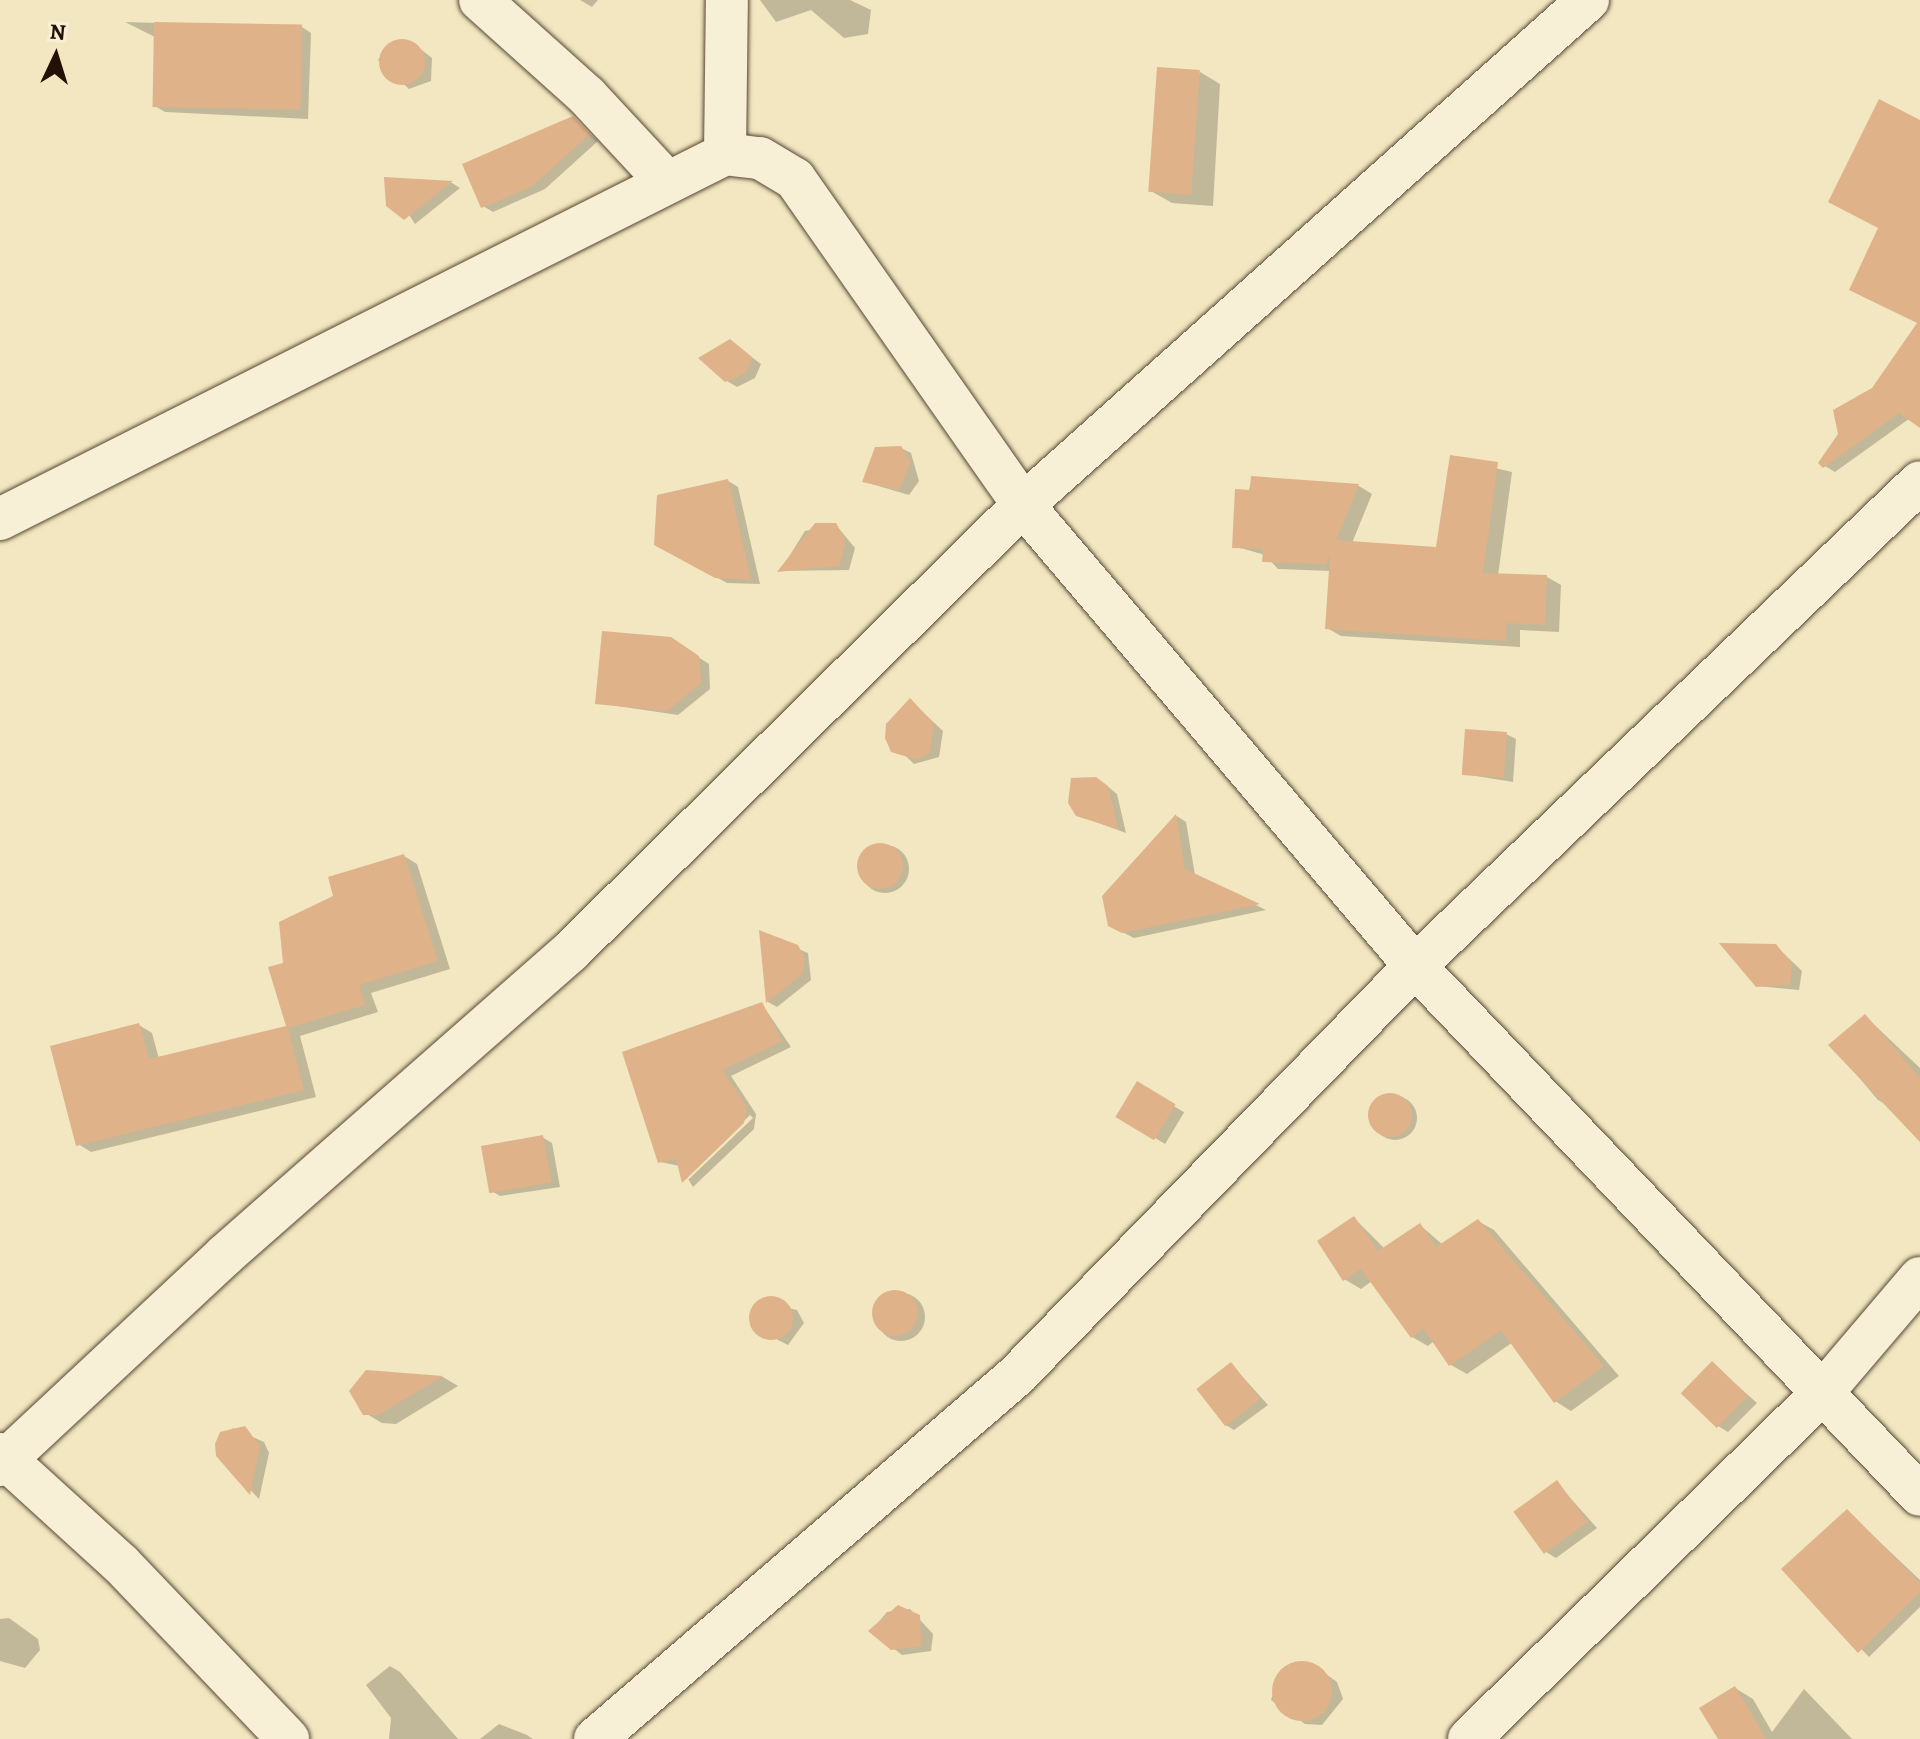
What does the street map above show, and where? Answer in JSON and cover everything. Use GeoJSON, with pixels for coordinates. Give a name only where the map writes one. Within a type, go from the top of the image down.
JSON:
{"type":"FeatureCollection","features":[{"type":"Feature","properties":{"kind":"street"},"geometry":{"type":"LineString","coordinates":[[480,0],[587,96],[667,182]]}},
{"type":"Feature","properties":{"kind":"street"},"geometry":{"type":"LineString","coordinates":[[725,154],[727,0]]}},
{"type":"Feature","properties":{"kind":"street"},"geometry":{"type":"LineString","coordinates":[[288,1739],[121,1564],[2,1460],[225,1255],[570,952],[1023,505],[1588,0]]}},
{"type":"Feature","properties":{"kind":"street"},"geometry":{"type":"LineString","coordinates":[[0,519],[725,154],[760,158],[795,179],[1023,505],[1415,966],[1920,1495]]}},
{"type":"Feature","properties":{"kind":"street"},"geometry":{"type":"LineString","coordinates":[[595,1739],[1016,1376],[1415,966],[1920,482]]}},
{"type":"Feature","properties":{"kind":"street"},"geometry":{"type":"LineString","coordinates":[[1469,1739],[1822,1393],[1920,1278]]}},
{"type":"Feature","properties":{"kind":"building"},"geometry":{"type":"Polygon","coordinates":[[[154,22],[302,25],[300,110],[153,107],[154,22]]]}},
{"type":"Feature","properties":{"kind":"building"},"geometry":{"type":"Polygon","coordinates":[[[402,39],[418,46],[425,62],[418,78],[402,85],[386,78],[379,62],[386,46],[402,39]]]}},
{"type":"Feature","properties":{"kind":"building"},"geometry":{"type":"Polygon","coordinates":[[[1157,67],[1200,70],[1191,195],[1148,192],[1157,67]]]}},
{"type":"Feature","properties":{"kind":"building"},"geometry":{"type":"Polygon","coordinates":[[[1879,99],[1920,120],[1920,428],[1899,413],[1823,468],[1818,463],[1838,434],[1833,410],[1872,388],[1917,323],[1849,290],[1878,228],[1828,202],[1879,99]]]}},
{"type":"Feature","properties":{"kind":"building"},"geometry":{"type":"Polygon","coordinates":[[[573,116],[590,134],[531,187],[481,208],[462,164],[573,116]]]}},
{"type":"Feature","properties":{"kind":"building"},"geometry":{"type":"Polygon","coordinates":[[[384,177],[453,181],[404,220],[386,206],[384,177]]]}},
{"type":"Feature","properties":{"kind":"building"},"geometry":{"type":"Polygon","coordinates":[[[730,339],[752,357],[746,373],[725,382],[698,358],[730,339]]]}},
{"type":"Feature","properties":{"kind":"building"},"geometry":{"type":"Polygon","coordinates":[[[901,446],[911,462],[899,490],[862,482],[875,447],[901,446]]]}},
{"type":"Feature","properties":{"kind":"building"},"geometry":{"type":"Polygon","coordinates":[[[1450,455],[1498,462],[1483,573],[1547,575],[1545,625],[1507,623],[1506,641],[1325,629],[1330,555],[1326,564],[1262,562],[1263,549],[1232,548],[1235,489],[1250,490],[1251,476],[1359,484],[1336,540],[1436,547],[1450,455]]]}},
{"type":"Feature","properties":{"kind":"building"},"geometry":{"type":"Polygon","coordinates":[[[728,479],[751,580],[715,578],[654,545],[657,495],[728,479]]]}},
{"type":"Feature","properties":{"kind":"building"},"geometry":{"type":"Polygon","coordinates":[[[815,523],[836,523],[846,541],[839,566],[777,572],[815,523]]]}},
{"type":"Feature","properties":{"kind":"building"},"geometry":{"type":"Polygon","coordinates":[[[602,631],[671,637],[699,656],[701,683],[667,711],[595,704],[602,631]]]}},
{"type":"Feature","properties":{"kind":"building"},"geometry":{"type":"Polygon","coordinates":[[[910,698],[934,724],[930,752],[918,760],[891,752],[885,738],[886,724],[910,698]]]}},
{"type":"Feature","properties":{"kind":"building"},"geometry":{"type":"Polygon","coordinates":[[[1465,729],[1507,732],[1504,778],[1462,775],[1465,729]]]}},
{"type":"Feature","properties":{"kind":"building"},"geometry":{"type":"Polygon","coordinates":[[[1096,777],[1108,786],[1118,829],[1076,816],[1068,803],[1071,778],[1096,777]]]}},
{"type":"Feature","properties":{"kind":"building"},"geometry":{"type":"Polygon","coordinates":[[[1176,814],[1185,869],[1260,904],[1122,933],[1108,926],[1102,896],[1176,814]]]}},
{"type":"Feature","properties":{"kind":"building"},"geometry":{"type":"Polygon","coordinates":[[[880,843],[896,850],[903,866],[896,882],[880,889],[864,882],[857,866],[864,850],[880,843]]]}},
{"type":"Feature","properties":{"kind":"building"},"geometry":{"type":"Polygon","coordinates":[[[404,854],[438,961],[359,985],[365,1005],[288,1028],[304,1090],[76,1146],[50,1046],[139,1023],[149,1059],[286,1026],[268,967],[283,963],[279,922],[333,896],[328,877],[404,854]]]}},
{"type":"Feature","properties":{"kind":"building"},"geometry":{"type":"Polygon","coordinates":[[[759,930],[798,945],[805,959],[802,974],[766,1003],[759,930]]]}},
{"type":"Feature","properties":{"kind":"building"},"geometry":{"type":"Polygon","coordinates":[[[1719,943],[1776,944],[1792,964],[1790,985],[1756,987],[1719,943]]]}},
{"type":"Feature","properties":{"kind":"building"},"geometry":{"type":"Polygon","coordinates":[[[762,1002],[782,1041],[722,1070],[747,1107],[744,1123],[682,1183],[676,1159],[658,1163],[622,1052],[762,1002]]]}},
{"type":"Feature","properties":{"kind":"building"},"geometry":{"type":"Polygon","coordinates":[[[1865,1014],[1920,1078],[1920,1142],[1828,1045],[1865,1014]]]}},
{"type":"Feature","properties":{"kind":"building"},"geometry":{"type":"Polygon","coordinates":[[[1137,1081],[1176,1104],[1154,1140],[1115,1117],[1137,1081]]]}},
{"type":"Feature","properties":{"kind":"building"},"geometry":{"type":"Polygon","coordinates":[[[1390,1093],[1405,1100],[1412,1115],[1405,1130],[1390,1137],[1375,1130],[1368,1115],[1375,1100],[1390,1093]]]}},
{"type":"Feature","properties":{"kind":"building"},"geometry":{"type":"Polygon","coordinates":[[[543,1135],[551,1182],[489,1193],[481,1146],[543,1135]]]}},
{"type":"Feature","properties":{"kind":"building"},"geometry":{"type":"Polygon","coordinates":[[[1354,1216],[1378,1251],[1420,1223],[1436,1247],[1478,1219],[1604,1366],[1554,1403],[1501,1330],[1449,1366],[1423,1328],[1411,1338],[1361,1269],[1343,1281],[1317,1241],[1354,1216]]]}},
{"type":"Feature","properties":{"kind":"building"},"geometry":{"type":"Polygon","coordinates":[[[895,1290],[911,1297],[918,1313],[911,1329],[895,1336],[879,1329],[872,1313],[879,1297],[895,1290]]]}},
{"type":"Feature","properties":{"kind":"building"},"geometry":{"type":"Polygon","coordinates":[[[771,1296],[787,1302],[793,1318],[787,1334],[771,1340],[755,1334],[749,1318],[755,1302],[771,1296]]]}},
{"type":"Feature","properties":{"kind":"building"},"geometry":{"type":"Polygon","coordinates":[[[1712,1361],[1748,1396],[1717,1428],[1681,1393],[1712,1361]]]}},
{"type":"Feature","properties":{"kind":"building"},"geometry":{"type":"Polygon","coordinates":[[[1231,1362],[1260,1399],[1225,1426],[1196,1389],[1231,1362]]]}},
{"type":"Feature","properties":{"kind":"building"},"geometry":{"type":"Polygon","coordinates":[[[366,1370],[443,1376],[378,1415],[363,1415],[349,1391],[366,1370]]]}},
{"type":"Feature","properties":{"kind":"building"},"geometry":{"type":"Polygon","coordinates":[[[245,1426],[260,1446],[250,1495],[216,1456],[215,1444],[220,1432],[245,1426]]]}},
{"type":"Feature","properties":{"kind":"building"},"geometry":{"type":"Polygon","coordinates":[[[1557,1480],[1588,1522],[1544,1554],[1513,1512],[1557,1480]]]}},
{"type":"Feature","properties":{"kind":"building"},"geometry":{"type":"Polygon","coordinates":[[[1847,1509],[1920,1583],[1920,1592],[1858,1653],[1781,1569],[1847,1509]]]}},
{"type":"Feature","properties":{"kind":"building"},"geometry":{"type":"Polygon","coordinates":[[[898,1605],[920,1615],[921,1646],[891,1650],[868,1631],[898,1605]]]}},
{"type":"Feature","properties":{"kind":"building"},"geometry":{"type":"Polygon","coordinates":[[[1302,1661],[1313,1663],[1323,1670],[1330,1680],[1330,1702],[1323,1712],[1313,1719],[1302,1721],[1291,1719],[1281,1712],[1274,1702],[1272,1691],[1274,1680],[1281,1670],[1291,1663],[1302,1661]]]}},
{"type":"Feature","properties":{"kind":"building"},"geometry":{"type":"Polygon","coordinates":[[[1735,1686],[1766,1739],[1718,1739],[1699,1708],[1735,1686]]]}}]}
